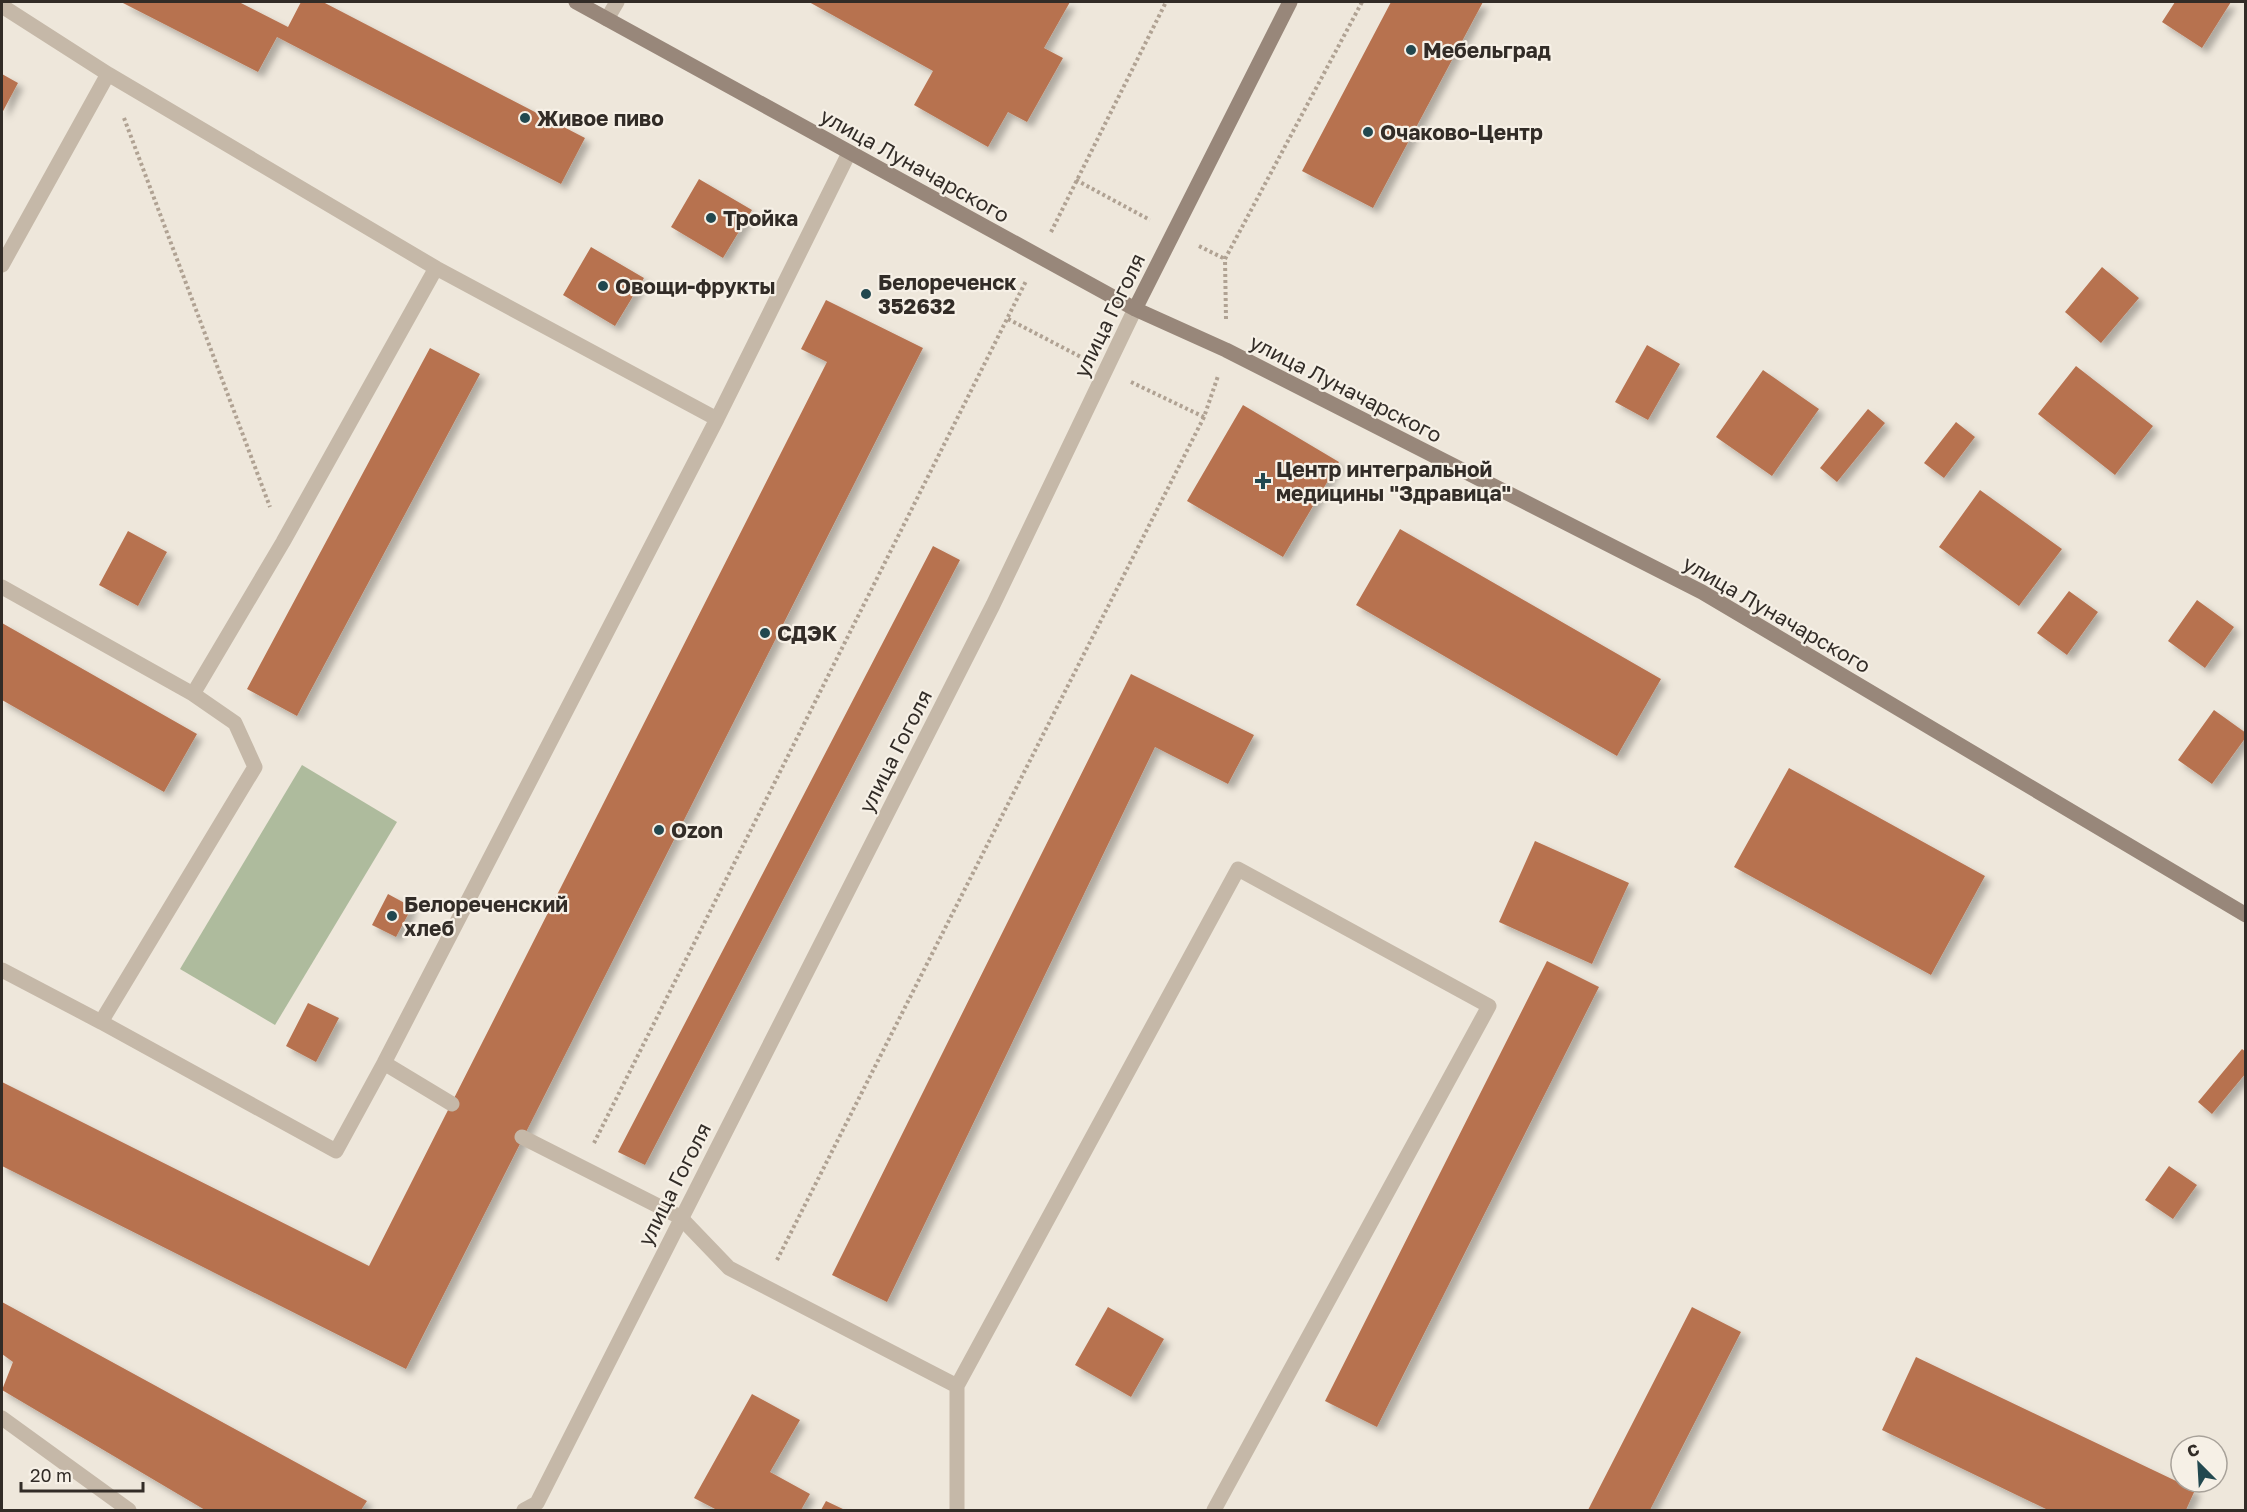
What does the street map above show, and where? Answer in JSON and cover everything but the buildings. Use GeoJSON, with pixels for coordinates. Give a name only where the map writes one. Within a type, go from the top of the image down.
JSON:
{"type":"FeatureCollection","features":[{"type":"Feature","properties":{"kind":"street","name":"улица Луначарского"},"geometry":{"type":"LineString","coordinates":[[576,2],[1135,309],[1226,350],[1702,592],[2246,915]]}},
{"type":"Feature","properties":{"kind":"street"},"geometry":{"type":"LineString","coordinates":[[607,19],[617,2]]}},
{"type":"Feature","properties":{"kind":"street","name":"улица Гоголя"},"geometry":{"type":"LineString","coordinates":[[524,1510],[537,1503],[680,1217],[988,615],[1135,309],[1290,2]]}},
{"type":"Feature","properties":{"kind":"street"},"geometry":{"type":"LineString","coordinates":[[2,6],[108,74],[436,268],[717,419]]}},
{"type":"Feature","properties":{"kind":"street"},"geometry":{"type":"LineString","coordinates":[[2,265],[108,74]]}},
{"type":"Feature","properties":{"kind":"street"},"geometry":{"type":"LineString","coordinates":[[2,970],[336,1151],[384,1064],[717,419],[849,153]]}},
{"type":"Feature","properties":{"kind":"street"},"geometry":{"type":"LineString","coordinates":[[193,694],[283,542],[436,268]]}},
{"type":"Feature","properties":{"kind":"street"},"geometry":{"type":"LineString","coordinates":[[2,587],[193,694],[235,723],[255,767],[101,1022]]}},
{"type":"Feature","properties":{"kind":"street"},"geometry":{"type":"LineString","coordinates":[[957,1510],[957,1386],[1238,869],[1489,1006],[1214,1510]]}},
{"type":"Feature","properties":{"kind":"street"},"geometry":{"type":"LineString","coordinates":[[384,1064],[452,1104]]}},
{"type":"Feature","properties":{"kind":"street"},"geometry":{"type":"LineString","coordinates":[[522,1137],[680,1217],[729,1268],[957,1386]]}},
{"type":"Feature","properties":{"kind":"street"},"geometry":{"type":"LineString","coordinates":[[2,1418],[129,1510]]}},
{"type":"Feature","properties":{"kind":"path"},"geometry":{"type":"LineString","coordinates":[[582,1166],[1166,2]]}},
{"type":"Feature","properties":{"kind":"path"},"geometry":{"type":"LineString","coordinates":[[764,1286],[1203,417],[1226,350],[1225,260],[1362,2]]}},
{"type":"Feature","properties":{"kind":"path"},"geometry":{"type":"LineString","coordinates":[[108,74],[283,542]]}},
{"type":"Feature","properties":{"kind":"path"},"geometry":{"type":"LineString","coordinates":[[1008,318],[1105,370],[1203,417]]}},
{"type":"Feature","properties":{"kind":"green space"},"geometry":{"type":"Polygon","coordinates":[[[302,765],[397,822],[275,1025],[180,969],[302,765]]]}},
{"type":"Feature","properties":{"kind":"place","name":"Мебельград"},"geometry":{"type":"Point","coordinates":[1411,50]}},
{"type":"Feature","properties":{"kind":"place","name":"Живое пиво"},"geometry":{"type":"Point","coordinates":[525,118]}},
{"type":"Feature","properties":{"kind":"place","name":"Очаково-Центр"},"geometry":{"type":"Point","coordinates":[1368,132]}},
{"type":"Feature","properties":{"kind":"place","name":"Тройка"},"geometry":{"type":"Point","coordinates":[711,218]}},
{"type":"Feature","properties":{"kind":"place","name":"Овощи-фрукты"},"geometry":{"type":"Point","coordinates":[603,286]}},
{"type":"Feature","properties":{"kind":"place","name":"Белореченск 352632"},"geometry":{"type":"Point","coordinates":[866,294]}},
{"type":"Feature","properties":{"kind":"place","name":"Центр интегральной медицины \"Здравица\""},"geometry":{"type":"Point","coordinates":[1263,481]}},
{"type":"Feature","properties":{"kind":"place","name":"СДЭК"},"geometry":{"type":"Point","coordinates":[765,633]}},
{"type":"Feature","properties":{"kind":"place","name":"Ozon"},"geometry":{"type":"Point","coordinates":[659,830]}},
{"type":"Feature","properties":{"kind":"place","name":"Белореченский хлеб"},"geometry":{"type":"Point","coordinates":[392,916]}}]}
